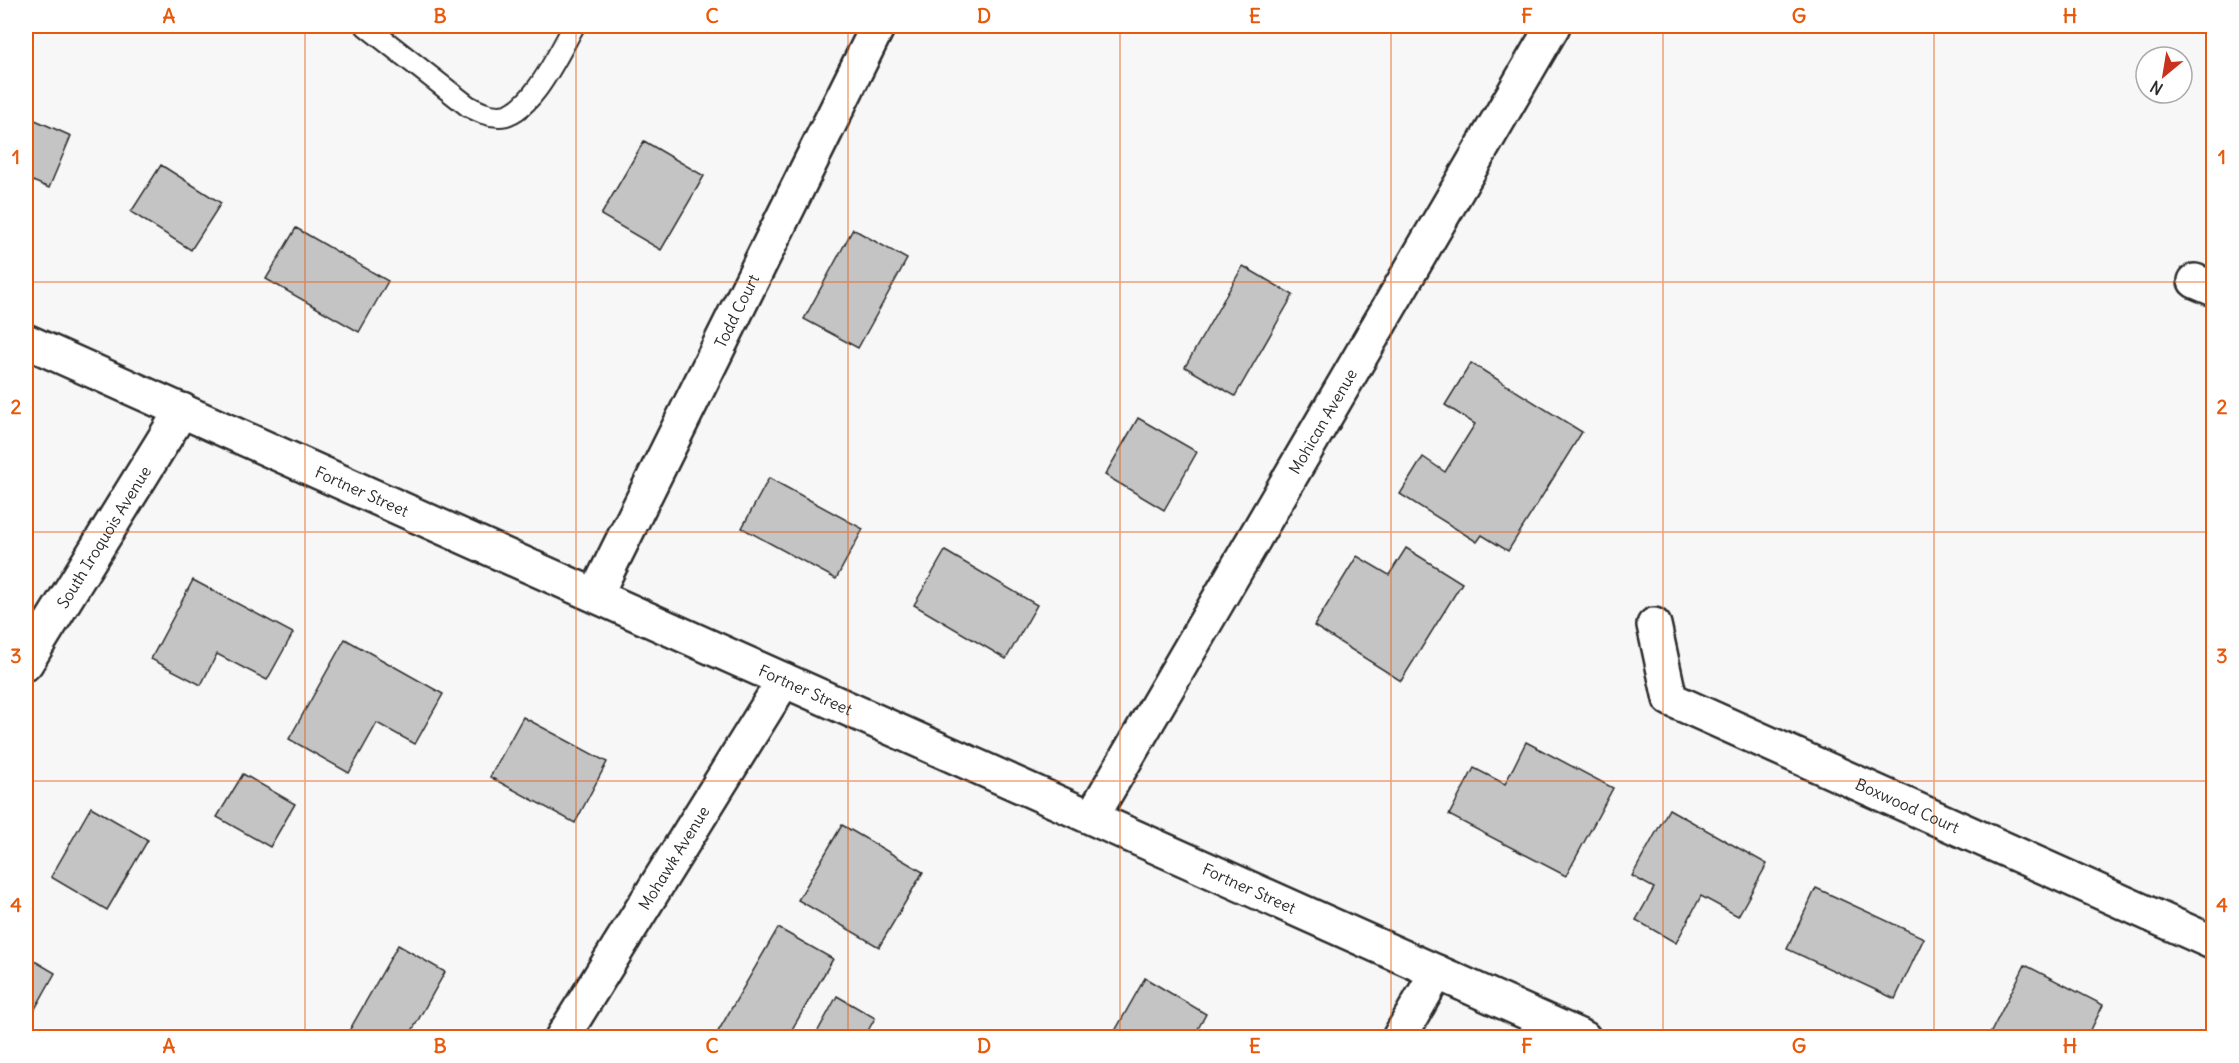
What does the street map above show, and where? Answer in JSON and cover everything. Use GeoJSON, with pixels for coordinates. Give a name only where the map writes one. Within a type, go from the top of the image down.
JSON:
{"type":"FeatureCollection","features":[{"type":"Feature","properties":{"kind":"street","name":"Todd Court"},"geometry":{"type":"LineString","coordinates":[[596,594],[878,26]]}},
{"type":"Feature","properties":{"kind":"street","name":"Mohican Avenue"},"geometry":{"type":"LineString","coordinates":[[1092,817],[1553,26]]}},
{"type":"Feature","properties":{"kind":"street","name":"Fortner Street"},"geometry":{"type":"LineString","coordinates":[[26,340],[1584,1038]]}},
{"type":"Feature","properties":{"kind":"street","name":"South Iroquois Avenue"},"geometry":{"type":"LineString","coordinates":[[26,663],[182,410]]}},
{"type":"Feature","properties":{"kind":"street","name":"Boxwood Court"},"geometry":{"type":"LineString","coordinates":[[1654,625],[1670,699],[2214,944]]}},
{"type":"Feature","properties":{"kind":"street","name":"Mohawk Avenue"},"geometry":{"type":"LineString","coordinates":[[562,1038],[784,680]]}},
{"type":"Feature","properties":{"kind":"street"},"geometry":{"type":"LineString","coordinates":[[1399,1038],[1437,972]]}},
{"type":"Feature","properties":{"kind":"lane"},"geometry":{"type":"LineString","coordinates":[[366,26],[468,106],[484,114],[501,116],[515,111],[532,96],[574,26]]}},
{"type":"Feature","properties":{"kind":"building"},"geometry":{"type":"Polygon","coordinates":[[[26,116],[71,136],[49,188],[26,178],[26,116]]]}},
{"type":"Feature","properties":{"kind":"building"},"geometry":{"type":"Polygon","coordinates":[[[644,141],[704,176],[661,250],[601,215],[644,141]]]}},
{"type":"Feature","properties":{"kind":"building"},"geometry":{"type":"Polygon","coordinates":[[[161,165],[221,203],[191,250],[131,212],[161,165]]]}},
{"type":"Feature","properties":{"kind":"building"},"geometry":{"type":"Polygon","coordinates":[[[296,228],[388,281],[359,332],[266,279],[296,228]]]}},
{"type":"Feature","properties":{"kind":"building"},"geometry":{"type":"Polygon","coordinates":[[[853,229],[907,259],[858,348],[804,319],[853,229]]]}},
{"type":"Feature","properties":{"kind":"building"},"geometry":{"type":"Polygon","coordinates":[[[1243,266],[1293,295],[1235,396],[1185,367],[1243,266]]]}},
{"type":"Feature","properties":{"kind":"building"},"geometry":{"type":"Polygon","coordinates":[[[1471,363],[1582,432],[1508,551],[1482,535],[1477,542],[1400,494],[1423,457],[1445,472],[1475,424],[1445,405],[1471,363]]]}},
{"type":"Feature","properties":{"kind":"building"},"geometry":{"type":"Polygon","coordinates":[[[1138,418],[1197,452],[1164,510],[1105,475],[1138,418]]]}},
{"type":"Feature","properties":{"kind":"building"},"geometry":{"type":"Polygon","coordinates":[[[769,478],[863,529],[836,579],[742,528],[769,478]]]}},
{"type":"Feature","properties":{"kind":"building"},"geometry":{"type":"Polygon","coordinates":[[[1406,548],[1462,583],[1401,681],[1314,626],[1357,556],[1389,575],[1406,548]]]}},
{"type":"Feature","properties":{"kind":"building"},"geometry":{"type":"Polygon","coordinates":[[[945,551],[1037,605],[1006,659],[914,605],[945,551]]]}},
{"type":"Feature","properties":{"kind":"building"},"geometry":{"type":"Polygon","coordinates":[[[193,580],[293,633],[267,680],[217,654],[201,685],[151,659],[193,580]]]}},
{"type":"Feature","properties":{"kind":"building"},"geometry":{"type":"Polygon","coordinates":[[[345,639],[443,694],[415,744],[377,723],[349,773],[289,739],[345,639]]]}},
{"type":"Feature","properties":{"kind":"building"},"geometry":{"type":"Polygon","coordinates":[[[523,717],[607,762],[575,823],[490,777],[523,717]]]}},
{"type":"Feature","properties":{"kind":"building"},"geometry":{"type":"Polygon","coordinates":[[[1526,742],[1613,788],[1566,876],[1449,815],[1474,768],[1505,784],[1526,742]]]}},
{"type":"Feature","properties":{"kind":"building"},"geometry":{"type":"Polygon","coordinates":[[[243,774],[295,804],[270,847],[217,817],[243,774]]]}},
{"type":"Feature","properties":{"kind":"building"},"geometry":{"type":"Polygon","coordinates":[[[91,807],[148,840],[107,910],[51,877],[91,807]]]}},
{"type":"Feature","properties":{"kind":"building"},"geometry":{"type":"Polygon","coordinates":[[[1669,809],[1767,864],[1738,916],[1701,896],[1676,943],[1636,920],[1654,888],[1632,876],[1669,809]]]}},
{"type":"Feature","properties":{"kind":"building"},"geometry":{"type":"Polygon","coordinates":[[[842,825],[923,872],[879,947],[798,900],[842,825]]]}},
{"type":"Feature","properties":{"kind":"building"},"geometry":{"type":"Polygon","coordinates":[[[1816,888],[1924,938],[1895,999],[1787,949],[1816,888]]]}},
{"type":"Feature","properties":{"kind":"building"},"geometry":{"type":"Polygon","coordinates":[[[778,928],[833,959],[787,1038],[720,1038],[716,1035],[778,928]]]}},
{"type":"Feature","properties":{"kind":"building"},"geometry":{"type":"Polygon","coordinates":[[[398,945],[445,972],[408,1038],[345,1038],[398,945]]]}},
{"type":"Feature","properties":{"kind":"building"},"geometry":{"type":"Polygon","coordinates":[[[26,956],[55,973],[26,1025],[26,956]]]}},
{"type":"Feature","properties":{"kind":"building"},"geometry":{"type":"Polygon","coordinates":[[[2025,965],[2103,1005],[2087,1038],[1988,1038],[2025,965]]]}},
{"type":"Feature","properties":{"kind":"building"},"geometry":{"type":"Polygon","coordinates":[[[1145,978],[1206,1014],[1193,1038],[1111,1038],[1145,978]]]}},
{"type":"Feature","properties":{"kind":"building"},"geometry":{"type":"Polygon","coordinates":[[[837,996],[875,1018],[864,1038],[814,1038],[837,996]]]}}]}
